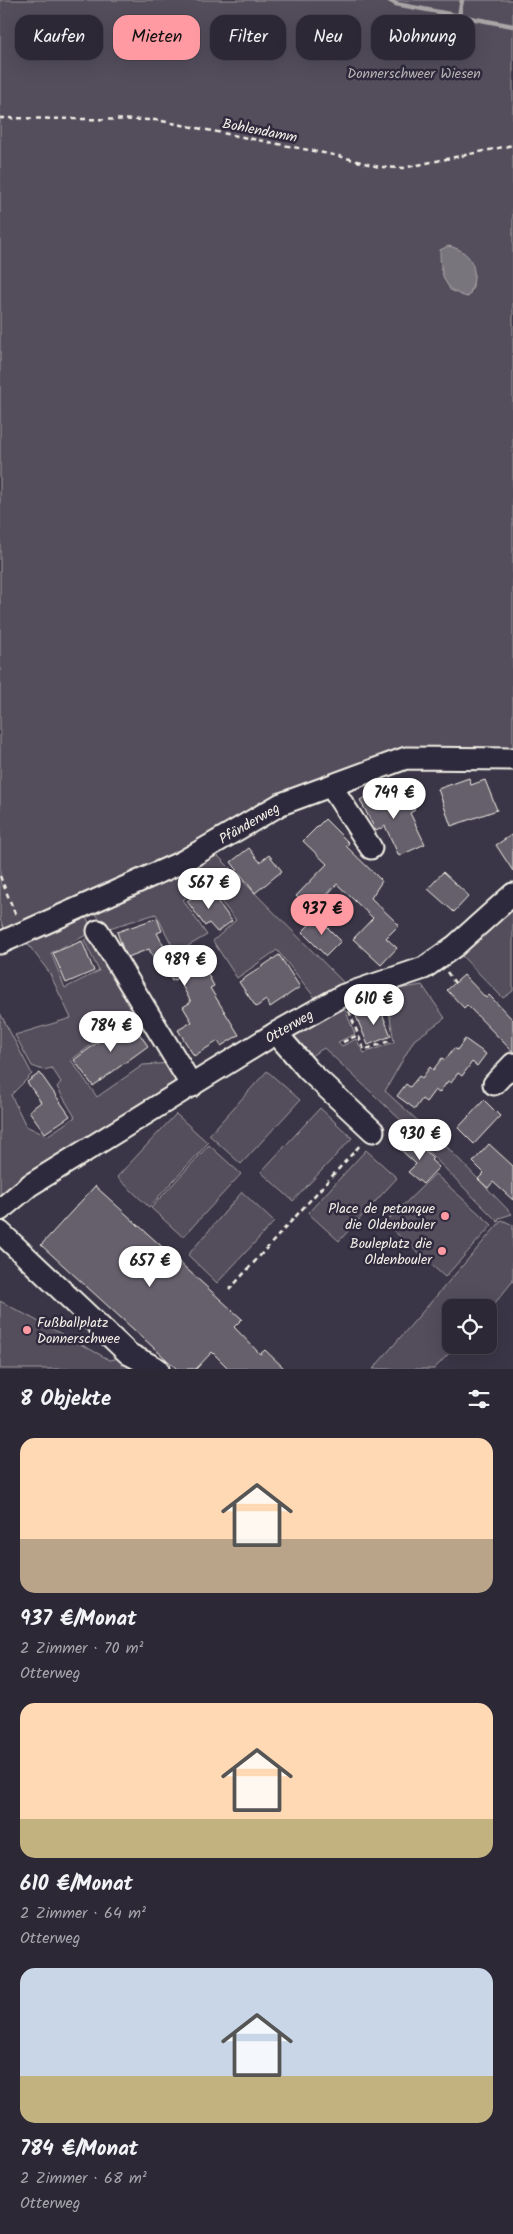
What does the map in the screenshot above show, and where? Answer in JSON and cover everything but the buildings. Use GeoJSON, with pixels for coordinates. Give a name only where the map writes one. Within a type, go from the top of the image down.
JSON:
{"type":"FeatureCollection","features":[{"type":"Feature","properties":{"kind":"street","name":"Pfänderweg"},"geometry":{"type":"LineString","coordinates":[[0,943],[182,862],[282,804],[406,758],[513,759]]}},
{"type":"Feature","properties":{"kind":"street"},"geometry":{"type":"LineString","coordinates":[[331,786],[371,848]]}},
{"type":"Feature","properties":{"kind":"street","name":"Otterweg"},"geometry":{"type":"LineString","coordinates":[[0,1210],[30,1185],[276,1033],[343,996],[424,968],[455,946],[513,894]]}},
{"type":"Feature","properties":{"kind":"street"},"geometry":{"type":"LineString","coordinates":[[98,931],[192,1086]]}},
{"type":"Feature","properties":{"kind":"street"},"geometry":{"type":"LineString","coordinates":[[276,1033],[308,1070],[373,1131]]}},
{"type":"Feature","properties":{"kind":"street"},"geometry":{"type":"LineString","coordinates":[[494,1084],[513,1064]]}},
{"type":"Feature","properties":{"kind":"street"},"geometry":{"type":"LineString","coordinates":[[0,1232],[129,1354],[158,1369]]}},
{"type":"Feature","properties":{"kind":"path","name":"Bohlendamm"},"geometry":{"type":"LineString","coordinates":[[0,118],[157,120],[338,156],[379,167],[403,168],[513,145]]}},
{"type":"Feature","properties":{"kind":"path"},"geometry":{"type":"LineString","coordinates":[[0,876],[24,933]]}},
{"type":"Feature","properties":{"kind":"path"},"geometry":{"type":"LineString","coordinates":[[343,996],[364,1050],[392,1040]]}},
{"type":"Feature","properties":{"kind":"path"},"geometry":{"type":"LineString","coordinates":[[343,1042],[358,1035]]}},
{"type":"Feature","properties":{"kind":"path"},"geometry":{"type":"LineString","coordinates":[[228,1290],[373,1131]]}},
{"type":"Feature","properties":{"kind":"green space","name":"Donnerschweer Wiesen"},"geometry":{"type":"Polygon","coordinates":[[[0,0],[513,0],[513,754],[401,754],[179,860],[6,934],[0,919],[0,0]],[[440,268],[450,290],[468,297],[473,287],[474,271],[440,268]]]}},
{"type":"Feature","properties":{"kind":"green space"},"geometry":{"type":"Polygon","coordinates":[[[215,853],[348,987],[320,1004],[277,950],[237,978],[213,941],[236,920],[205,882],[183,900],[207,935],[176,953],[156,914],[106,929],[93,909],[215,853]]]}},
{"type":"Feature","properties":{"kind":"green space"},"geometry":{"type":"Polygon","coordinates":[[[513,901],[513,991],[503,998],[457,951],[513,901]]]}},
{"type":"Feature","properties":{"kind":"green space"},"geometry":{"type":"Polygon","coordinates":[[[83,912],[94,931],[51,953],[65,988],[99,971],[84,940],[94,934],[140,1009],[71,1060],[97,1097],[143,1065],[172,1063],[186,1084],[0,1203],[0,1013],[32,1074],[11,1095],[26,1126],[47,1136],[75,1117],[57,1087],[61,1082],[52,1068],[43,1070],[32,1066],[15,1035],[71,1018],[49,972],[27,943],[83,912]]]}},
{"type":"Feature","properties":{"kind":"green space"},"geometry":{"type":"Polygon","coordinates":[[[422,985],[445,1018],[414,1040],[385,1091],[448,1148],[512,1214],[499,1218],[498,1222],[408,1131],[397,1143],[392,1138],[405,1124],[324,1048],[304,1060],[281,1034],[341,1000],[355,1034],[338,1042],[342,1046],[356,1039],[364,1053],[394,1042],[390,1017],[380,995],[387,991],[422,985]]]}},
{"type":"Feature","properties":{"kind":"green space"},"geometry":{"type":"Polygon","coordinates":[[[267,1071],[300,1100],[241,1164],[209,1135],[267,1071]]]}},
{"type":"Feature","properties":{"kind":"green space"},"geometry":{"type":"Polygon","coordinates":[[[320,1108],[352,1138],[293,1201],[261,1172],[320,1108]]]}},
{"type":"Feature","properties":{"kind":"green space"},"geometry":{"type":"Polygon","coordinates":[[[176,1114],[208,1143],[149,1207],[117,1177],[176,1114]]]}},
{"type":"Feature","properties":{"kind":"green space"},"geometry":{"type":"Polygon","coordinates":[[[209,1145],[241,1174],[183,1237],[151,1208],[209,1145]]]}},
{"type":"Feature","properties":{"kind":"green space"},"geometry":{"type":"Polygon","coordinates":[[[366,1150],[397,1178],[339,1241],[308,1213],[366,1150]]]}},
{"type":"Feature","properties":{"kind":"green space","name":"Bouleplatz die Oldenbouler"},"geometry":{"type":"Polygon","coordinates":[[[435,1174],[492,1225],[445,1277],[385,1223],[435,1174]]]}},
{"type":"Feature","properties":{"kind":"green space"},"geometry":{"type":"Polygon","coordinates":[[[242,1192],[274,1222],[217,1283],[188,1255],[242,1192]]]}},
{"type":"Feature","properties":{"kind":"green space"},"geometry":{"type":"Polygon","coordinates":[[[502,1220],[513,1225],[513,1281],[497,1300],[442,1299],[442,1354],[448,1354],[434,1369],[373,1369],[502,1220]]]}},
{"type":"Feature","properties":{"kind":"green space","name":"Fußballplatz Donnerschwee"},"geometry":{"type":"Polygon","coordinates":[[[0,1301],[110,1360],[124,1357],[155,1369],[0,1369],[0,1301]]]}},
{"type":"Feature","properties":{"kind":"shaded area"},"geometry":{"type":"Polygon","coordinates":[[[448,246],[464,253],[473,265],[474,280],[468,297],[453,291],[448,286],[442,273],[440,250],[448,246]]]}},
{"type":"Feature","properties":{"kind":"waterway"},"geometry":{"type":"LineString","coordinates":[[389,0],[396,4],[513,26]]}},
{"type":"Feature","properties":{"kind":"waterway"},"geometry":{"type":"LineString","coordinates":[[459,15],[462,0]]}},
{"type":"Feature","properties":{"kind":"place","name":"Place de petanque die Oldenbouler"},"geometry":{"type":"Point","coordinates":[445,1216]}},
{"type":"Feature","properties":{"kind":"place","name":"Bouleplatz die Oldenbouler"},"geometry":{"type":"Point","coordinates":[442,1251]}},
{"type":"Feature","properties":{"kind":"place","name":"Fußballplatz Donnerschwee"},"geometry":{"type":"Point","coordinates":[27,1330]}}]}
